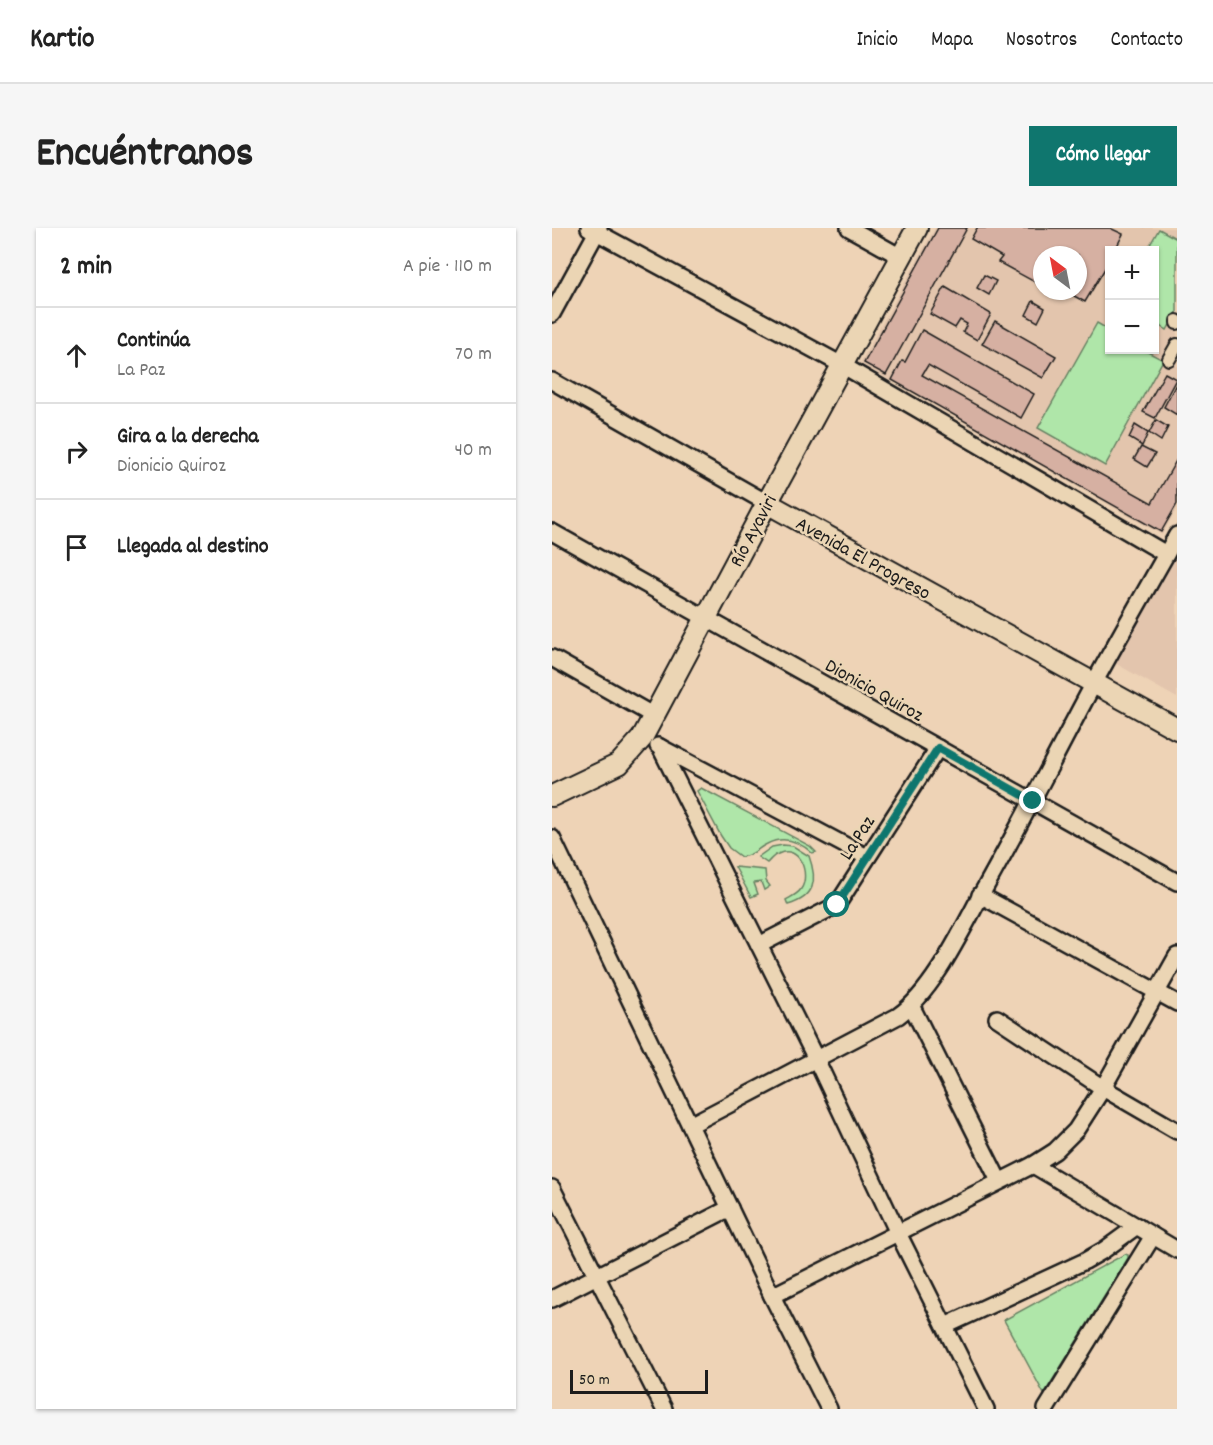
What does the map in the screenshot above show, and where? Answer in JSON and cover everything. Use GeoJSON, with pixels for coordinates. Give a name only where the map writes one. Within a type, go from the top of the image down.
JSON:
{"type":"FeatureCollection","features":[{"type":"Feature","properties":{"kind":"street"},"geometry":{"type":"LineString","coordinates":[[849,228],[901,257]]}},
{"type":"Feature","properties":{"kind":"street","name":"Río Ayaviri"},"geometry":{"type":"LineString","coordinates":[[552,796],[619,764],[642,738],[766,502],[917,228]]}},
{"type":"Feature","properties":{"kind":"street"},"geometry":{"type":"LineString","coordinates":[[552,314],[595,229],[842,365],[1166,554]]}},
{"type":"Feature","properties":{"kind":"street"},"geometry":{"type":"LineString","coordinates":[[1169,358],[1177,345]]}},
{"type":"Feature","properties":{"kind":"street","name":"Avenida El Progreso"},"geometry":{"type":"LineString","coordinates":[[552,381],[1177,729]]}},
{"type":"Feature","properties":{"kind":"street","name":"Dionicio Quiroz"},"geometry":{"type":"LineString","coordinates":[[552,532],[1177,882]]}},
{"type":"Feature","properties":{"kind":"street"},"geometry":{"type":"LineString","coordinates":[[690,1125],[898,1016],[912,1006],[931,983],[1033,801],[1093,684],[1177,535]]}},
{"type":"Feature","properties":{"kind":"street"},"geometry":{"type":"LineString","coordinates":[[552,658],[654,716]]}},
{"type":"Feature","properties":{"kind":"street"},"geometry":{"type":"LineString","coordinates":[[642,738],[867,857]]}},
{"type":"Feature","properties":{"kind":"street"},"geometry":{"type":"LineString","coordinates":[[660,747],[816,1059],[898,1233],[986,1409]]}},
{"type":"Feature","properties":{"kind":"street","name":"La Paz"},"geometry":{"type":"LineString","coordinates":[[759,945],[837,905],[938,748]]}},
{"type":"Feature","properties":{"kind":"street"},"geometry":{"type":"LineString","coordinates":[[552,838],[772,1296],[829,1409]]}},
{"type":"Feature","properties":{"kind":"street"},"geometry":{"type":"LineString","coordinates":[[980,895],[1177,1003]]}},
{"type":"Feature","properties":{"kind":"street"},"geometry":{"type":"LineString","coordinates":[[772,1296],[1033,1165],[1055,1151],[1076,1130],[1103,1088],[1177,956]]}},
{"type":"Feature","properties":{"kind":"street"},"geometry":{"type":"LineString","coordinates":[[912,1006],[999,1182]]}},
{"type":"Feature","properties":{"kind":"street"},"geometry":{"type":"LineString","coordinates":[[997,1018],[1103,1088],[1177,1131]]}},
{"type":"Feature","properties":{"kind":"street"},"geometry":{"type":"LineString","coordinates":[[1033,1165],[1177,1250]]}},
{"type":"Feature","properties":{"kind":"street"},"geometry":{"type":"LineString","coordinates":[[552,1188],[664,1409]]}},
{"type":"Feature","properties":{"kind":"street"},"geometry":{"type":"LineString","coordinates":[[552,1299],[730,1208]]}},
{"type":"Feature","properties":{"kind":"street"},"geometry":{"type":"LineString","coordinates":[[945,1326],[1085,1261],[1137,1226]]}},
{"type":"Feature","properties":{"kind":"street"},"geometry":{"type":"LineString","coordinates":[[1046,1409],[1153,1236]]}},
{"type":"Feature","properties":{"kind":"shaded area"},"geometry":{"type":"Polygon","coordinates":[[[935,228],[1177,228],[1177,508],[1162,535],[860,363],[935,228]]]}},
{"type":"Feature","properties":{"kind":"shaded area"},"geometry":{"type":"Polygon","coordinates":[[[1177,548],[1177,698],[1113,662],[1177,548]]]}},
{"type":"Feature","properties":{"kind":"green space"},"geometry":{"type":"Polygon","coordinates":[[[1159,229],[1177,239],[1177,312],[1167,330],[1159,325],[1159,246],[1149,246],[1159,229]]]}},
{"type":"Feature","properties":{"kind":"green space"},"geometry":{"type":"Polygon","coordinates":[[[1097,323],[1105,328],[1105,354],[1152,354],[1163,360],[1105,466],[1038,428],[1097,323]]]}},
{"type":"Feature","properties":{"kind":"green space"},"geometry":{"type":"Polygon","coordinates":[[[701,788],[810,846],[816,852],[812,853],[791,841],[780,840],[773,841],[741,857],[729,848],[721,836],[697,791],[701,788]]]}},
{"type":"Feature","properties":{"kind":"green space"},"geometry":{"type":"Polygon","coordinates":[[[793,846],[809,856],[813,873],[809,893],[797,902],[788,905],[786,900],[798,892],[804,883],[804,868],[801,862],[797,856],[785,852],[775,855],[767,863],[758,857],[772,847],[793,846]]]}},
{"type":"Feature","properties":{"kind":"green space"},"geometry":{"type":"Polygon","coordinates":[[[735,867],[765,870],[766,881],[770,886],[764,890],[761,882],[754,883],[758,894],[751,897],[735,867]]]}},
{"type":"Feature","properties":{"kind":"green space"},"geometry":{"type":"Polygon","coordinates":[[[1125,1254],[1128,1258],[1044,1394],[1004,1320],[1125,1254]]]}},
{"type":"Feature","properties":{"kind":"building"},"geometry":{"type":"Polygon","coordinates":[[[938,228],[967,228],[886,375],[864,363],[938,228]]]}},
{"type":"Feature","properties":{"kind":"building"},"geometry":{"type":"Polygon","coordinates":[[[977,228],[1110,228],[1123,234],[1117,246],[1105,246],[1105,268],[1087,299],[1087,246],[1033,246],[1033,281],[998,262],[1002,257],[971,239],[977,228]]]}},
{"type":"Feature","properties":{"kind":"building"},"geometry":{"type":"Polygon","coordinates":[[[984,275],[996,281],[989,295],[977,288],[984,275]]]}},
{"type":"Feature","properties":{"kind":"building"},"geometry":{"type":"Polygon","coordinates":[[[945,287],[991,314],[977,340],[963,332],[967,324],[960,320],[955,328],[930,314],[945,287]]]}},
{"type":"Feature","properties":{"kind":"building"},"geometry":{"type":"Polygon","coordinates":[[[1033,301],[1045,308],[1038,322],[1026,315],[1033,301]]]}},
{"type":"Feature","properties":{"kind":"building"},"geometry":{"type":"Polygon","coordinates":[[[995,321],[1056,356],[1043,378],[982,344],[995,321]]]}},
{"type":"Feature","properties":{"kind":"building"},"geometry":{"type":"Polygon","coordinates":[[[922,330],[1034,394],[1021,418],[928,365],[922,375],[1152,503],[1177,459],[1177,504],[1161,532],[892,380],[902,361],[905,362],[922,330]]]}},
{"type":"Feature","properties":{"kind":"building"},"geometry":{"type":"Polygon","coordinates":[[[1165,373],[1176,379],[1155,418],[1143,412],[1165,373]]]}},
{"type":"Feature","properties":{"kind":"building"},"geometry":{"type":"Polygon","coordinates":[[[1177,382],[1177,415],[1164,407],[1177,382]]]}},
{"type":"Feature","properties":{"kind":"building"},"geometry":{"type":"Polygon","coordinates":[[[1156,420],[1168,427],[1161,441],[1149,433],[1156,420]]]}},
{"type":"Feature","properties":{"kind":"building"},"geometry":{"type":"Polygon","coordinates":[[[1135,425],[1148,433],[1142,446],[1129,438],[1135,425]]]}},
{"type":"Feature","properties":{"kind":"building"},"geometry":{"type":"Polygon","coordinates":[[[1141,447],[1155,454],[1147,467],[1134,459],[1141,447]]]}},
{"type":"Feature","properties":{"kind":"route"},"geometry":{"type":"LineString","coordinates":[[837,905],[938,748],[1033,801]]}}]}
